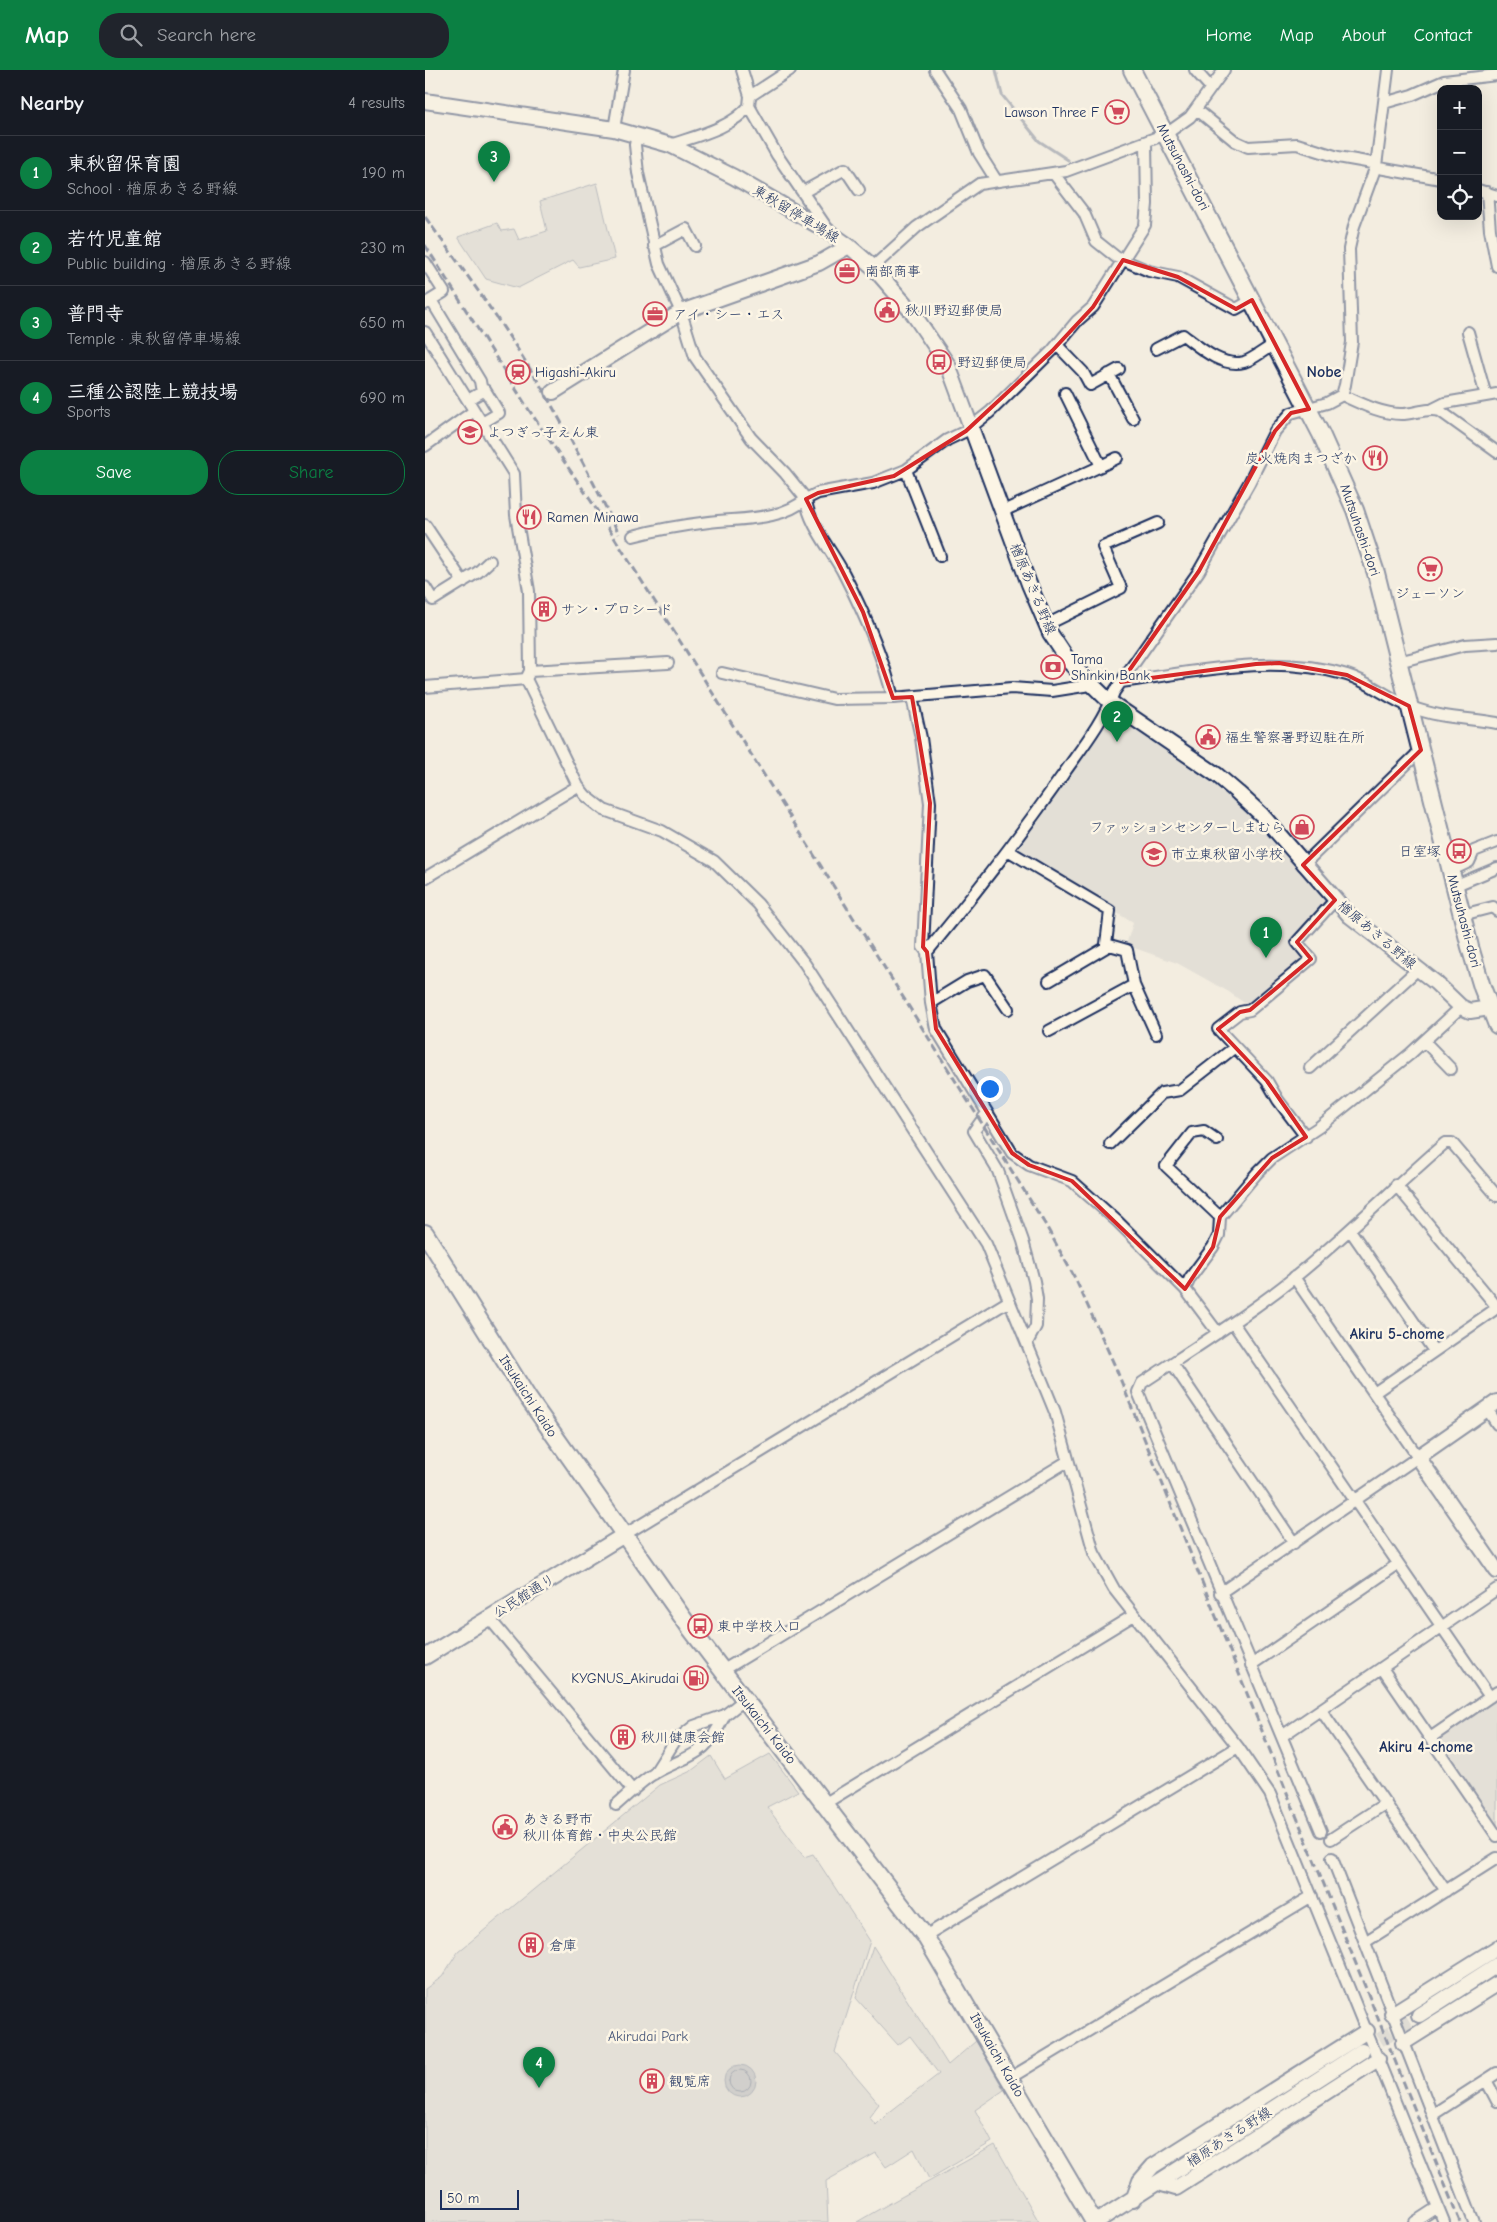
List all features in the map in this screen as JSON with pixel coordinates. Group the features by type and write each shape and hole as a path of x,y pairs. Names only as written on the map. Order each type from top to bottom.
{"main road":[{"name":"Mutsuhashi-dori","path":"1132,70 1309,409 1341,474 1365,536 1462,916 1489,1008 1497,1025"},
{"name":"東秋留停車場線","path":"425,100 614,129 671,145 734,177 829,232 849,246 819,263 681,312 553,392"},
{"name":"楢原あきる野線","path":"849,246 873,267 911,312 938,348 948,365 1001,512 1046,624 1070,663 1090,685 1111,702 1217,775 1262,815 1303,865 1349,916 1418,969 1461,1007"},
{"path":"1461,1007 1470,1011 1489,1008"},
{"name":"Itsukaichi Kaido","path":"425,1233 528,1398 623,1535 722,1671 925,1936 1095,2222"},
{"path":"1492,1406 1418,1457 1497,1571"},
{"name":"公民館通り","path":"425,1657 623,1535"},
{"path":"1392,2014 1497,1948"},
{"path":"1419,2015 1497,1965"},
{"path":"1403,2043 1497,1984"},
{"path":"1133,2200 1140,2181 1153,2166 1367,2031"},
{"name":"楢原あきる野線","path":"1095,2222 1133,2200 1362,2051"},
{"path":"1159,2183 1176,2188 1378,2059"}],"street":[{"path":"614,129 624,70"},
{"path":"742,70 749,101 777,155 829,232"},
{"path":"671,145 705,133 733,119 749,101 790,70"},
{"path":"935,70 961,109 979,153 996,180"},
{"path":"1195,70 1211,88"},
{"path":"873,267 934,213 979,184 996,180 1054,174 1166,134 1190,117 1224,70"},
{"path":"927,952 1009,851 1082,748 1111,702 1121,682 1199,571 1249,483 1275,431 1291,414 1327,403 1342,394 1352,342 1349,249 1354,226 1376,166 1388,70"},
{"path":"1384,103 1412,95 1443,81 1497,75"},
{"path":"1196,108 1235,141 1248,147 1297,144 1376,166 1437,178"},
{"path":"637,134 635,145 638,173 654,246 659,264 681,312 695,357 721,398 751,438 806,499 823,539 843,572 863,612 889,678 893,698"},
{"path":"633,536 666,528 763,517 783,512 818,493 873,483 906,470 990,412 1057,345 1077,321 1093,307 1145,225 1147,204 1146,142"},
{"path":"803,192 845,169 859,190"},
{"path":"1054,174 1084,213 1096,241 1123,260 1149,271 1178,277 1236,309 1252,300"},
{"path":"1482,191 1497,196"},
{"path":"1482,191 1497,266"},
{"path":"654,246 686,228 695,246"},
{"path":"425,262 444,292 428,302 480,381 482,392"},
{"path":"425,332 514,474 516,483 516,515 525,559 529,603 528,675 578,786 586,796 604,810 662,831 714,861 758,904 805,964 986,1244 1055,1412 1099,1565 1134,1615 1238,1747 1270,1794 1444,2222"},
{"path":"1467,332 1486,396"},
{"path":"1156,349 1183,335 1211,355 1231,362 1244,362 1275,344"},
{"path":"1057,345 1083,372 1090,385 1114,372 1133,419"},
{"path":"468,400 485,390 499,413 481,423"},
{"path":"1065,393 1101,466"},
{"path":"1342,394 1375,409 1401,414 1433,409 1445,403 1497,394"},
{"path":"1433,409 1440,411 1497,452"},
{"path":"427,441 474,411"},
{"path":"1001,512 1117,458"},
{"path":"906,470 940,556"},
{"path":"1046,624 1121,588 1103,547 1158,523"},
{"path":"425,525 463,582"},
{"path":"425,587 433,600 463,582 490,561"},
{"path":"1398,662 1465,645 1497,643"},
{"path":"425,687 528,675 668,663"},
{"path":"1121,682 1256,664 1279,663 1347,675 1409,706 1436,715 1497,723"},
{"path":"722,673 834,699 912,697 1012,688 1052,691 1090,685"},
{"path":"912,697 921,738 930,803 923,947 927,952 931,1003 936,1029 1012,1153 1029,1165 1072,1181 1117,1221 1185,1289 1218,1333"},
{"path":"1303,865 1421,750"},
{"path":"425,878 578,786"},
{"path":"1452,878 1469,862 1474,851 1497,842"},
{"path":"1009,851 1110,911 1106,944 1127,950 1134,985 1156,1034"},
{"path":"1452,878 1497,868"},
{"path":"1306,1137 1278,1100 1267,1081 1218,1029 1240,1012 1250,1010 1311,958 1297,942 1335,900"},
{"path":"1462,916 1493,907 1497,911"},
{"path":"1049,981 1110,946"},
{"path":"1310,1068 1418,969"},
{"path":"931,1003 967,981 985,975 1008,1009"},
{"path":"1049,1030 1134,985"},
{"path":"1185,1289 1190,1278 1204,1262 1219,1235 1220,1217 1272,1158 1306,1137 1424,1041 1461,1007"},
{"path":"1424,1041 1451,1069"},
{"path":"1109,1144 1162,1093 1180,1090 1235,1047"},
{"path":"987,1113 974,1131 998,1170 1023,1241 1037,1299 1036,1326 1027,1343"},
{"path":"1217,1140 1204,1131 1191,1133 1166,1166 1220,1217"},
{"path":"1321,1831 1220,1593 1138,1392 1141,1383 1233,1323 1295,1277 1350,1230 1396,1185 1445,1143 1452,1143 1497,1196"},
{"path":"1374,1393 1497,1308 1396,1185"},
{"path":"1350,1230 1434,1351"},
{"path":"1220,1593 1418,1457 1295,1277"},
{"path":"623,1535 1009,1301"},
{"path":"1233,1323 1441,1627 1493,1695 1430,1738"},
{"path":"1172,1363 1294,1543"},
{"path":"1492,1406 1497,1424"},
{"path":"722,1671 1068,1461"},
{"path":"1251,1665 1398,1564"},
{"path":"1282,1736 1497,1588"},
{"path":"824,1804 1134,1615"},
{"path":"489,1618 633,1791"},
{"path":"1382,1668 1497,1836"},
{"path":"654,1774 675,1741 694,1726 725,1715 744,1700"},
{"path":"1321,1710 1446,1891"},
{"path":"616,1805 654,1774 691,1758 713,1739 725,1715"},
{"path":"702,1723 709,1725 713,1730 713,1739"},
{"path":"675,1741 675,1753 680,1759 691,1758"},
{"path":"925,1936 1238,1747"},
{"path":"1331,1839 1386,1803"},
{"path":"1331,1858 1474,2222"},
{"path":"1365,1942 1497,1858"},
{"path":"1010,2078 1312,1896"},
{"path":"1431,2114 1497,2073"},
{"path":"1486,2080 1497,2101"},
{"path":"1415,2222 1438,2207"}],"highlighted area":[{"path":"1123,260 1178,277 1236,309 1252,300 1309,409 1291,413 1275,431 1199,571 1121,682 1256,664 1279,663 1347,675 1409,706 1421,750 1303,865 1335,900 1297,942 1311,959 1250,1010 1240,1012 1218,1029 1267,1081 1306,1137 1272,1158 1220,1217 1213,1247 1185,1289 1072,1181 1029,1165 1012,1153 936,1029 927,952 923,947 930,803 912,697 893,698 863,612 806,499 818,493 894,476 966,431 1052,351 1093,307"}],"shaded area":[{"name":"市立東秋留小学校","path":"1115,714 1195,767 1223,789 1256,819 1324,898 1325,903 1289,943 1302,955 1303,961 1247,1005 1229,992 1177,963 1126,945 1133,923 1015,849"}],"green space":[{"path":"597,183 615,259 579,267 573,260 518,288 486,279 458,237 497,223 502,231 514,229 519,240 547,231 540,201"},
{"path":"1497,1698 1497,1829 1439,1744 1441,1737"},
{"name":"Akirudai Park","path":"770,1754 798,1791 767,1807 804,1857 813,1854 870,1941 835,2052 879,2104 869,2117 876,2125 887,2114 939,2074 910,2036 898,2045 856,1998 873,1946 948,2065 976,2041 1004,2090 975,2110 992,2142 929,2179 914,2149 886,2167 876,2153 826,2181 828,2222 425,2222 425,1989 442,1977 458,1952 660,1785 691,1771 711,1756 725,1779"},
{"path":"995,2145 1039,2222 857,2222 876,2211"}],"water":[{"path":"740,2065 751,2070 756,2081 751,2092 740,2097 729,2092 724,2081 729,2070"}],"waterway":[{"path":"996,70 1002,95 1039,141 1068,160"}],"tunnel":[{"path":"1362,2051 1419,2015"}],"railway":[{"path":"425,217 501,324 543,390 619,534"},
{"path":"425,245 529,410 591,501 697,668 1045,1224 1075,1278 1115,1366 1460,2222"}],"place":[{"name":"Lawson Three F","path":"1117,112"},
{"name":"普門寺","path":"494,182"},
{"name":"南部商事","path":"847,271"},
{"name":"秋川野辺郵便局","path":"887,310"},
{"name":"アイ・シー・エス","path":"655,314"},
{"name":"野辺郵便局","path":"939,362"},
{"name":"Higashi-Akiru","path":"518,372"},
{"name":"よつぎっ⼦えん東","path":"470,432"},
{"name":"炭火焼肉まつざか","path":"1375,458"},
{"name":"Ramen Minawa","path":"529,517"},
{"name":"ジェーソン","path":"1430,569"},
{"name":"サン・プロシード","path":"544,609"},
{"name":"Tama Shinkin Bank","path":"1053,667"},
{"name":"福生警察署野辺駐在所","path":"1208,737"},
{"name":"若竹児童館","path":"1117,742"},
{"name":"ファッションセンターしまむら","path":"1302,827"},
{"name":"日室塚","path":"1459,851"},
{"name":"市立東秋留小学校","path":"1154,854"},
{"name":"東秋留保育園","path":"1266,958"},
{"name":"東中学校入口","path":"700,1626"},
{"name":"KYGNUS_Akirudai","path":"696,1678"},
{"name":"秋川健康会館","path":"623,1737"},
{"name":"あきる野市 秋川体育館・中央公民館","path":"505,1827"},
{"name":"倉庫","path":"531,1945"},
{"name":"観覧席","path":"652,2081"},
{"name":"三種公認陸上競技場","path":"539,2088"}],"district":[{"name":"Nobe","path":"1324,372"},
{"name":"Akiru 5-chome","path":"1397,1334"},
{"name":"Akiru 4-chome","path":"1426,1747"}]}
